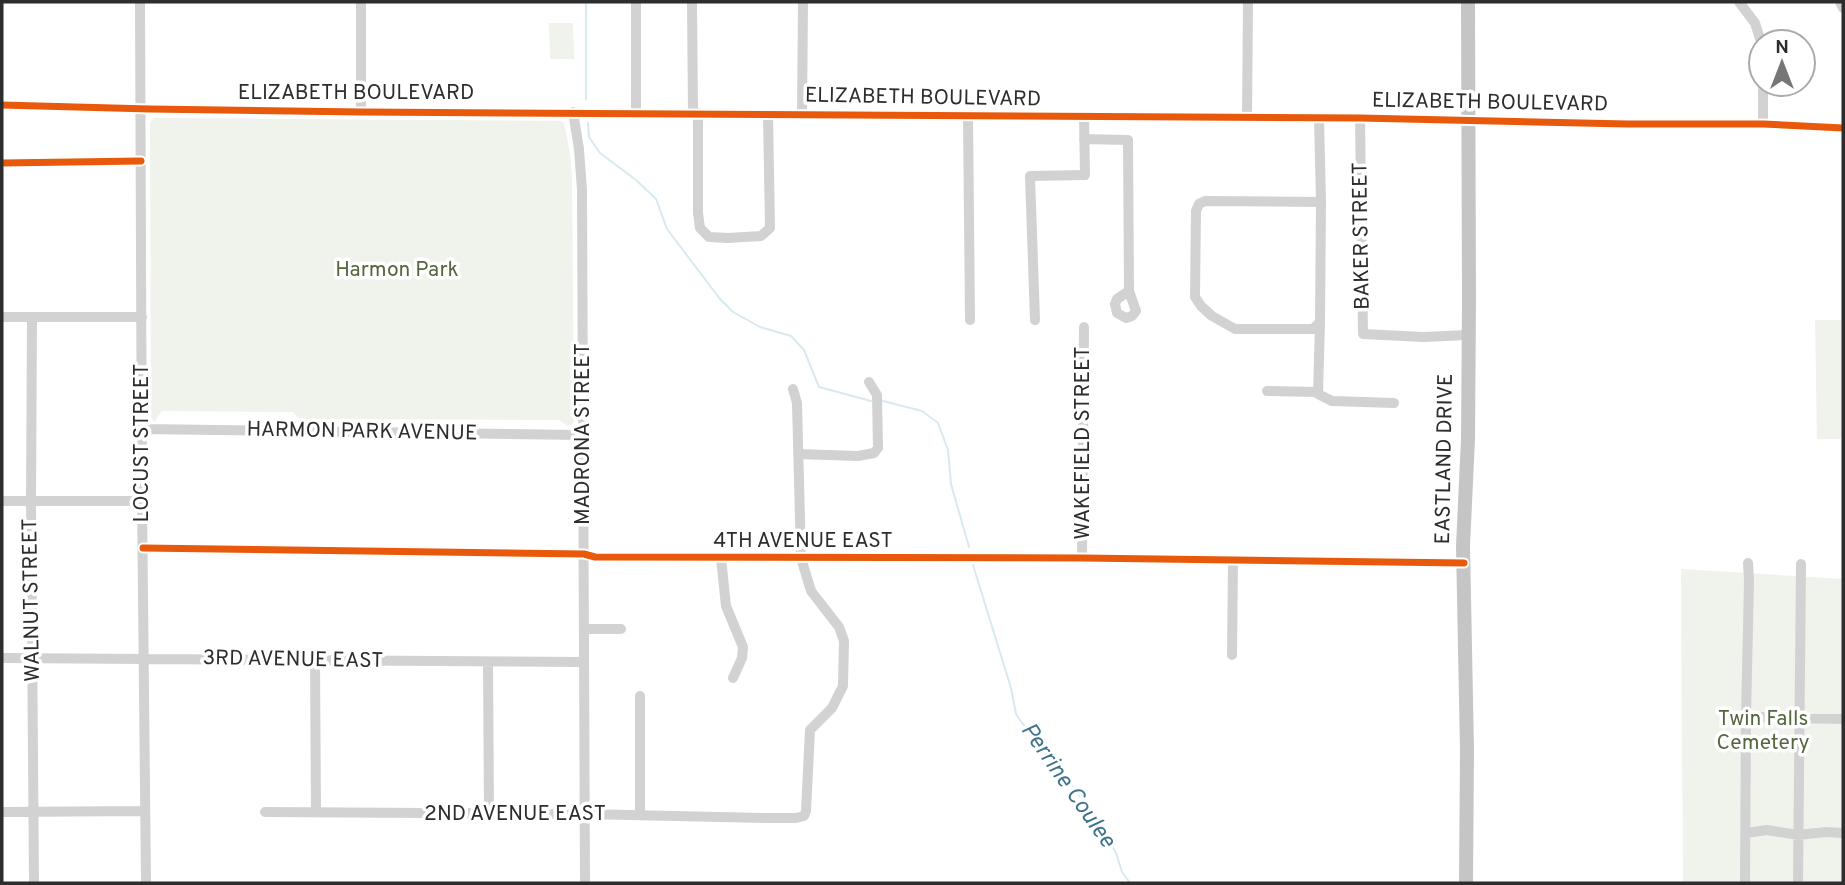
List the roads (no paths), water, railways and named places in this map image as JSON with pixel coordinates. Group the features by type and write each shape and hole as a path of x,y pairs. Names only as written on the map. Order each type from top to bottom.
{"main road":[{"name":"EASTLAND DRIVE","path":"1466,883 1464,563 1468,439 1468,2"}],"street":[{"name":"LOCUST STREET","path":"140,2 146,883"},
{"path":"361,2 361,111"},
{"path":"636,2 636,113"},
{"path":"692,2 698,213 700,228 709,237 727,239 761,236 770,228 768,114"},
{"path":"802,114 803,2"},
{"path":"1247,118 1248,2"},
{"path":"1739,2 1757,28"},
{"path":"1840,2 1843,8"},
{"path":"1763,98 1763,124"},
{"name":"ELIZABETH BOULEVARD","path":"2,104 361,111 1360,118 1621,124 1763,124 1843,128"},
{"name":"MADRONA STREET","path":"573,112 582,190 585,883"},
{"path":"968,116 971,320"},
{"path":"1035,320 1030,176 1084,175 1084,117"},
{"path":"1319,118 1321,202 1318,394 1332,401 1394,403"},
{"name":"BAKER STREET","path":"1360,118 1363,334 1423,337 1468,335"},
{"path":"1084,139 1128,140 1129,291"},
{"path":"2,163 141,161"},
{"path":"1320,322 1313,329 1235,329 1200,306 1195,297 1195,285 1196,211 1199,204 1205,201 1321,202"},
{"path":"2,317 142,317"},
{"name":"WALNUT STREET","path":"32,317 34,883"},
{"name":"WAKEFIELD STREET","path":"1082,558 1084,327"},
{"path":"798,454 858,456 874,453 877,448 877,395 869,382"},
{"path":"793,389 797,403 801,558"},
{"path":"1267,391 1318,391"},
{"name":"HARMON PARK AVENUE","path":"142,429 583,435"},
{"path":"2,501 142,501"},
{"name":"4TH AVENUE EAST","path":"143,548 584,554 594,557 1082,558 1464,563"},
{"path":"721,558 726,606 743,647 743,658 733,678"},
{"name":"2ND AVENUE EAST","path":"265,812 765,818 804,816 810,730 832,708 843,686 844,641 839,627 811,591 801,558"},
{"path":"1232,655 1233,560"},
{"path":"1745,883 1748,563"},
{"path":"1798,883 1801,564"},
{"path":"584,629 621,629"},
{"name":"3RD AVENUE EAST","path":"2,658 584,662"},
{"path":"315,660 316,812"},
{"path":"488,663 489,814"},
{"path":"640,696 640,815"},
{"path":"1746,726 1762,717 1843,719"},
{"path":"2,812 145,811"},
{"path":"1746,833 1767,830 1798,835 1843,833"}],"waterway":[{"name":"Perrine Coulee","path":"586,2 586,99"},
{"name":"Perrine Coulee","path":"588,123 589,137 600,153 656,199 667,229 733,312 760,327 791,336 804,350 819,387 871,401"},
{"name":"Perrine Coulee","path":"883,401 922,411 938,423 948,450 951,484 969,547"},
{"name":"Perrine Coulee","path":"973,565 1011,688 1016,714 1036,736 1097,820 1130,883"}],"park label":[{"name":"Harmon Park","path":"397,270"},
{"name":"Twin Falls Cemetery","path":"1763,731"}]}
